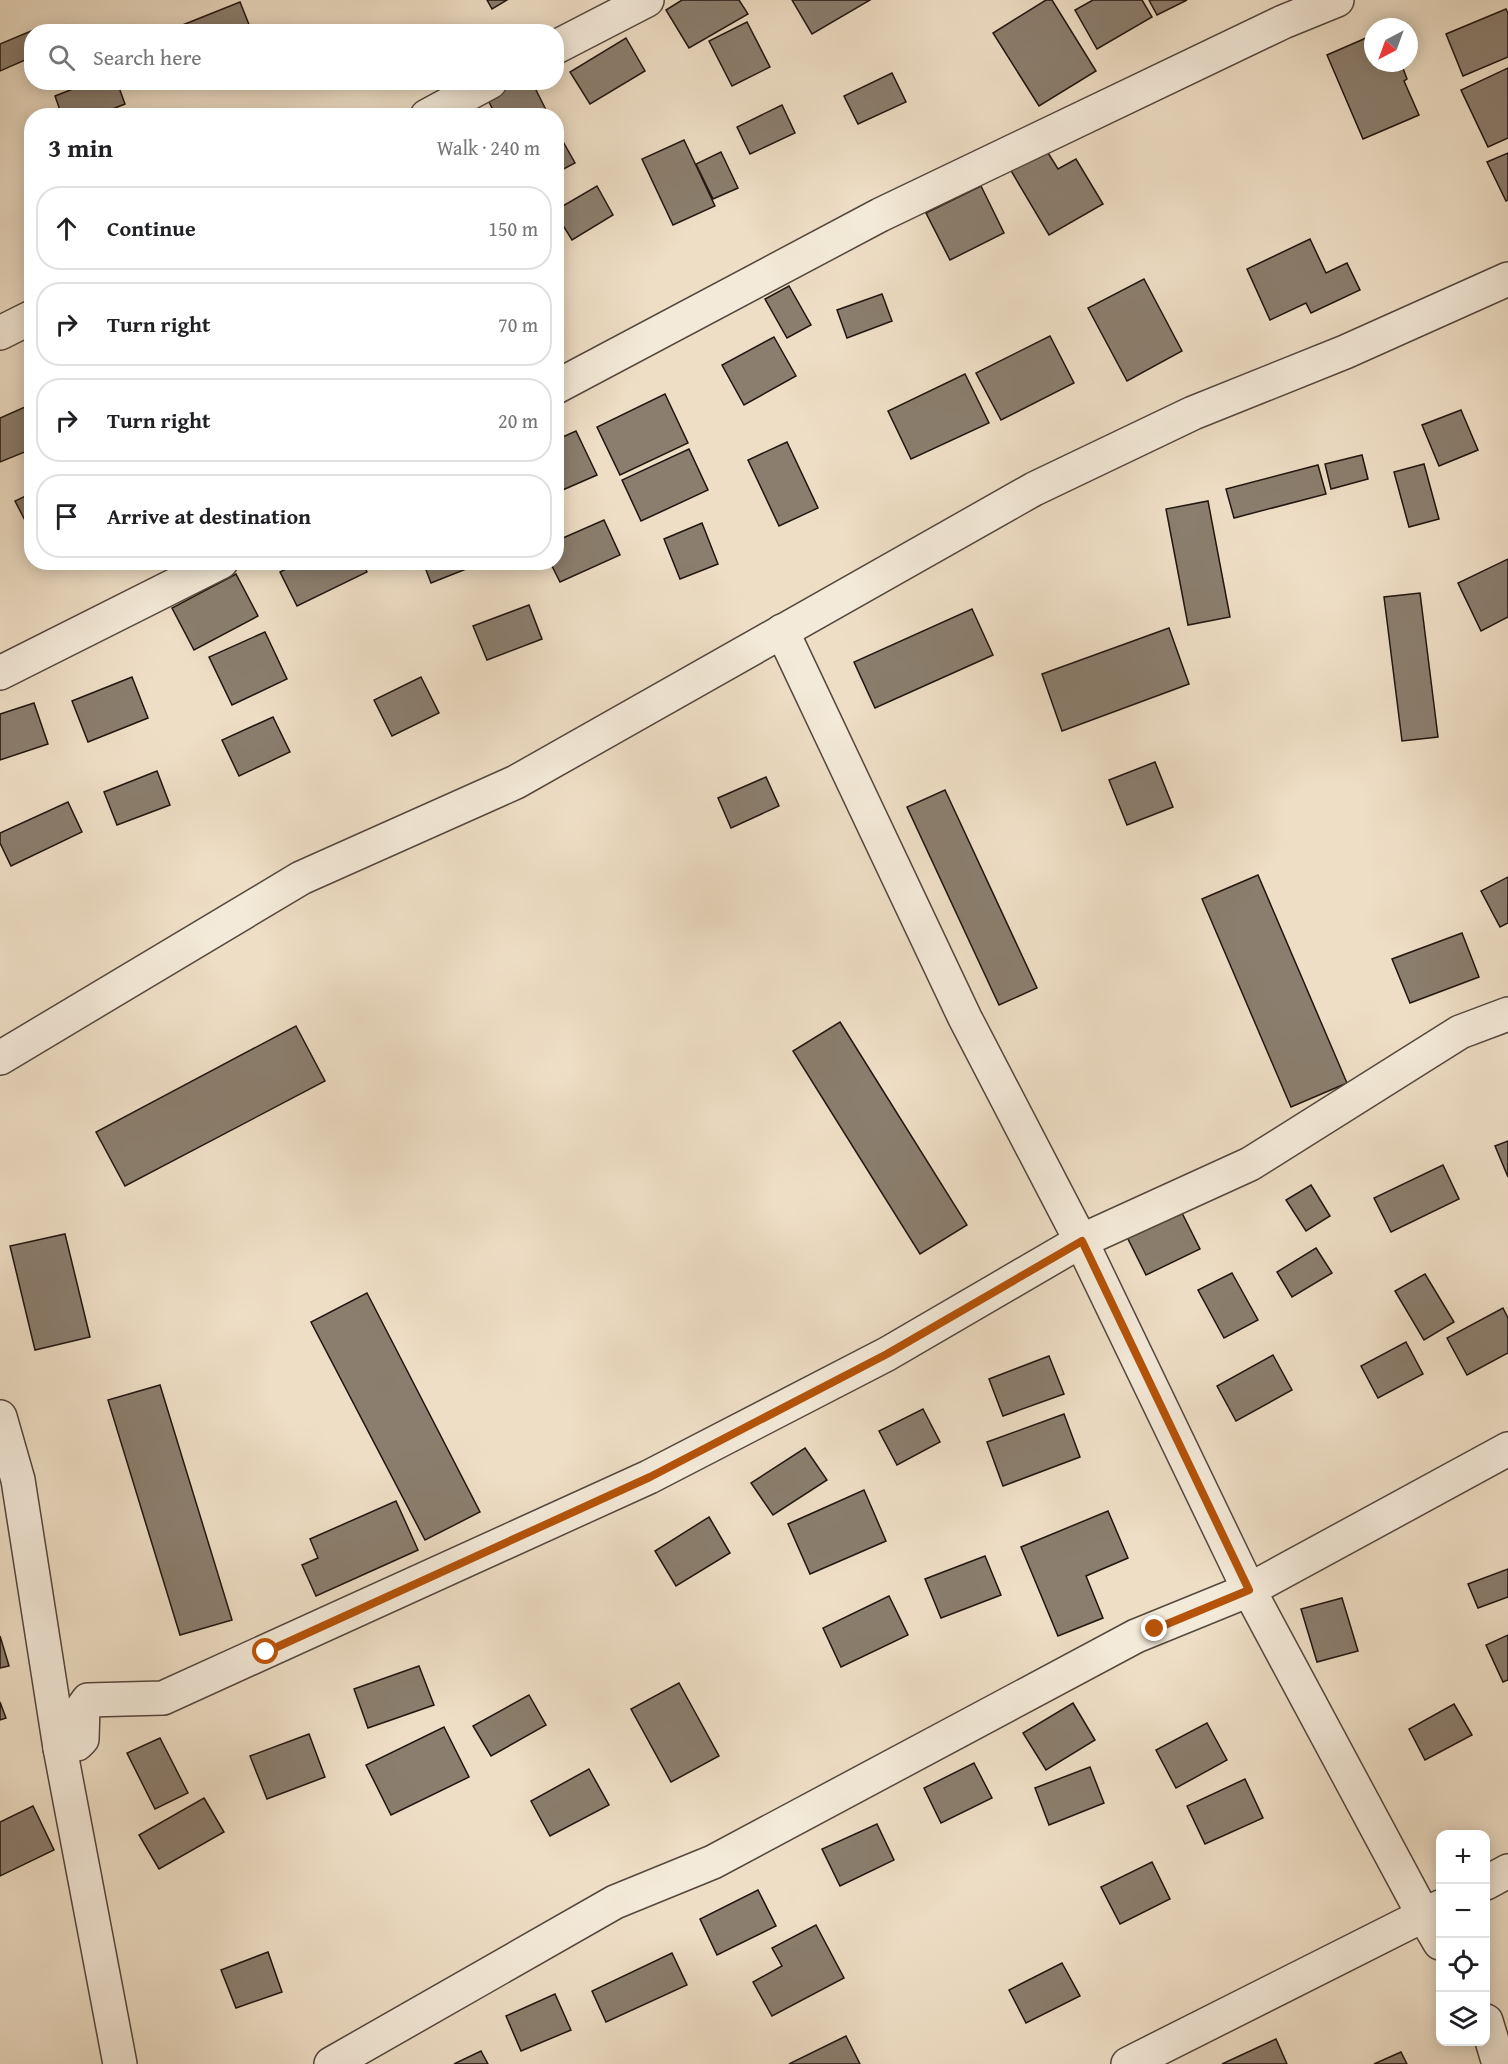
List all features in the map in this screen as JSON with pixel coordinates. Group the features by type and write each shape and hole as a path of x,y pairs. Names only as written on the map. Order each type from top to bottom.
{"street":[{"path":"564,43 647,0"},
{"path":"564,383 880,215 1283,22 1337,0"},
{"path":"442,108 475,90"},
{"path":"0,1058 301,878 516,782 1034,489 1193,413 1345,352 1508,279"},
{"path":"0,333 24,321"},
{"path":"0,673 205,570"},
{"path":"782,631 965,1018 1082,1241 1249,1590 1435,1922 1128,2064"},
{"path":"60,1748 77,1744 82,1739 83,1707 88,1700 163,1698 650,1477 887,1354 1082,1241 1250,1164 1460,1032 1508,1014"},
{"path":"0,1417 9,1485 120,2064"},
{"path":"331,2064 615,1902 713,1862 1136,1636 1249,1590 1508,1449"},
{"path":"1490,1880 1508,1871"},
{"path":"1490,2036 1499,2064"}],"building":[{"path":"487,0 507,0 492,9"},
{"path":"682,0 739,0 748,14 689,48 666,10"},
{"path":"792,0 870,0 812,34"},
{"path":"1046,0 1052,0 1096,71 1039,106 993,33"},
{"path":"1093,0 1142,0 1152,17 1097,49 1075,10"},
{"path":"1149,0 1187,0 1157,15"},
{"path":"240,2 249,24 185,24"},
{"path":"1506,9 1508,13 1508,57 1463,76 1446,34"},
{"path":"747,22 770,67 732,86 709,41"},
{"path":"24,34 24,60 0,71 0,44"},
{"path":"626,38 645,71 590,104 570,72"},
{"path":"1364,39 1364,72 1404,72 1407,79 1404,81 1419,115 1363,139 1327,55"},
{"path":"1508,68 1508,138 1488,147 1461,90"},
{"path":"892,73 906,102 858,124 844,96"},
{"path":"70,90 120,90 125,104 115,108 59,108 55,96"},
{"path":"497,90 536,90 545,108 492,108 486,96"},
{"path":"782,105 795,133 750,154 737,127"},
{"path":"684,140 715,206 673,225 642,159"},
{"path":"564,143 575,163 564,169"},
{"path":"1045,148 1058,169 1076,159 1103,204 1049,235 1010,169"},
{"path":"721,152 738,188 713,199 696,164"},
{"path":"1508,153 1508,200 1506,201 1487,162"},
{"path":"597,186 613,215 572,240 564,227 564,205"},
{"path":"981,186 1004,233 950,260 926,213"},
{"path":"1310,239 1326,273 1347,263 1360,290 1311,313 1306,303 1270,320 1247,269"},
{"path":"1144,279 1182,351 1127,381 1088,308"},
{"path":"789,286 811,325 787,338 765,299"},
{"path":"882,294 892,321 847,338 837,310"},
{"path":"1050,336 1074,383 1001,420 976,373"},
{"path":"774,337 796,376 744,405 722,365"},
{"path":"965,374 989,423 911,459 888,411"},
{"path":"665,394 688,443 620,475 597,427"},
{"path":"24,407 24,452 0,462 0,418"},
{"path":"1461,410 1478,450 1439,466 1422,425"},
{"path":"576,431 597,475 564,489 564,436"},
{"path":"787,442 818,508 779,526 748,460"},
{"path":"689,449 708,490 641,521 622,480"},
{"path":"1362,455 1368,479 1331,489 1325,464"},
{"path":"1424,464 1439,519 1409,527 1394,472"},
{"path":"1318,465 1326,494 1234,518 1226,489"},
{"path":"24,497 24,518 15,501"},
{"path":"1208,501 1230,617 1188,625 1166,509"},
{"path":"604,520 620,555 560,582 554,570 564,570 564,538"},
{"path":"702,523 718,564 680,579 664,539"},
{"path":"1508,559 1508,617 1481,631 1458,583"},
{"path":"284,570 366,570 367,572 297,606 280,572"},
{"path":"426,570 464,570 431,583"},
{"path":"236,574 258,616 194,650 172,608"},
{"path":"1420,593 1438,737 1402,741 1384,597"},
{"path":"529,605 542,639 487,660 473,626"},
{"path":"972,609 993,655 875,708 854,662"},
{"path":"1169,628 1189,684 1062,731 1042,674"},
{"path":"265,632 287,679 232,705 209,657"},
{"path":"132,677 148,718 88,742 72,701"},
{"path":"421,677 439,713 392,736 374,700"},
{"path":"34,703 48,744 0,760 0,714"},
{"path":"273,717 290,752 239,776 222,740"},
{"path":"1155,762 1173,807 1127,825 1109,780"},
{"path":"157,771 170,805 117,825 104,792"},
{"path":"766,777 779,806 731,828 718,798"},
{"path":"945,790 1037,988 999,1005 907,807"},
{"path":"68,802 82,832 11,866 0,843 0,833"},
{"path":"1258,875 1347,1083 1291,1107 1202,899"},
{"path":"1508,877 1508,923 1500,927 1481,891"},
{"path":"1462,933 1479,977 1410,1003 1392,959"},
{"path":"840,1022 967,1225 920,1254 793,1051"},
{"path":"296,1026 325,1081 125,1186 96,1132"},
{"path":"1508,1141 1508,1177 1495,1146"},
{"path":"1443,1165 1459,1199 1391,1232 1374,1198"},
{"path":"1311,1185 1330,1216 1306,1231 1286,1200"},
{"path":"1180,1209 1200,1249 1146,1275 1126,1235"},
{"path":"65,1234 90,1337 35,1350 10,1246"},
{"path":"1316,1248 1332,1273 1292,1297 1277,1272"},
{"path":"1232,1273 1258,1320 1224,1338 1198,1290"},
{"path":"1425,1274 1454,1322 1424,1340 1395,1291"},
{"path":"367,1293 480,1512 425,1540 311,1322"},
{"path":"1503,1308 1508,1318 1508,1353 1467,1375 1447,1338"},
{"path":"1406,1342 1423,1374 1378,1398 1361,1366"},
{"path":"1273,1355 1292,1390 1236,1421 1217,1386"},
{"path":"1049,1356 1064,1394 1003,1416 989,1379"},
{"path":"160,1385 232,1620 180,1635 108,1400"},
{"path":"923,1409 940,1442 897,1465 879,1431"},
{"path":"1064,1414 1080,1457 1003,1486 987,1442"},
{"path":"805,1448 827,1480 773,1515 751,1483"},
{"path":"864,1490 886,1541 810,1574 788,1524"},
{"path":"396,1501 418,1550 316,1596 302,1565 318,1558 310,1539"},
{"path":"1108,1511 1128,1558 1086,1576 1103,1618 1058,1636 1021,1547"},
{"path":"709,1517 730,1553 676,1586 655,1551"},
{"path":"985,1556 1001,1595 941,1618 925,1579"},
{"path":"1508,1569 1508,1597 1478,1608 1468,1584"},
{"path":"889,1596 908,1635 841,1667 823,1628"},
{"path":"1342,1598 1358,1651 1317,1662 1301,1609"},
{"path":"1508,1635 1508,1680 1503,1682 1486,1645"},
{"path":"0,1636 9,1666 0,1668"},
{"path":"419,1666 434,1705 368,1728 354,1689"},
{"path":"679,1683 719,1756 671,1782 631,1709"},
{"path":"529,1695 546,1725 491,1756 473,1726"},
{"path":"0,1702 6,1718 0,1720"},
{"path":"1073,1703 1095,1740 1046,1770 1023,1733"},
{"path":"1454,1704 1472,1735 1425,1760 1409,1729"},
{"path":"1207,1723 1227,1760 1176,1788 1156,1750"},
{"path":"444,1727 469,1777 391,1815 366,1765"},
{"path":"309,1734 325,1777 267,1799 250,1756"},
{"path":"160,1738 188,1793 155,1809 127,1753"},
{"path":"974,1763 992,1798 941,1823 924,1788"},
{"path":"1090,1767 1104,1803 1049,1825 1035,1788"},
{"path":"589,1769 609,1805 550,1836 531,1801"},
{"path":"1245,1779 1263,1818 1205,1844 1187,1806"},
{"path":"204,1798 224,1832 159,1869 139,1835"},
{"path":"33,1806 54,1850 0,1876 0,1822"},
{"path":"877,1824 894,1860 840,1886 822,1849"},
{"path":"1152,1862 1170,1899 1120,1924 1101,1887"},
{"path":"758,1890 776,1926 717,1955 700,1919"},
{"path":"816,1925 844,1978 772,2016 753,1982 782,1966 772,1948"},
{"path":"268,1952 282,1992 236,2008 221,1970"},
{"path":"672,1953 687,1985 606,2022 592,1991"},
{"path":"1062,1963 1080,1996 1026,2023 1009,1990"},
{"path":"555,1994 571,2030 521,2051 506,2016"},
{"path":"846,2036 860,2064 789,2064"},
{"path":"1276,2039 1287,2064 1222,2064"},
{"path":"481,2051 488,2064 454,2064"},
{"path":"1401,2052 1407,2064 1374,2064"}],"route":[{"path":"266,1652 650,1477 887,1354 1082,1241 1249,1590 1155,1629"}]}
